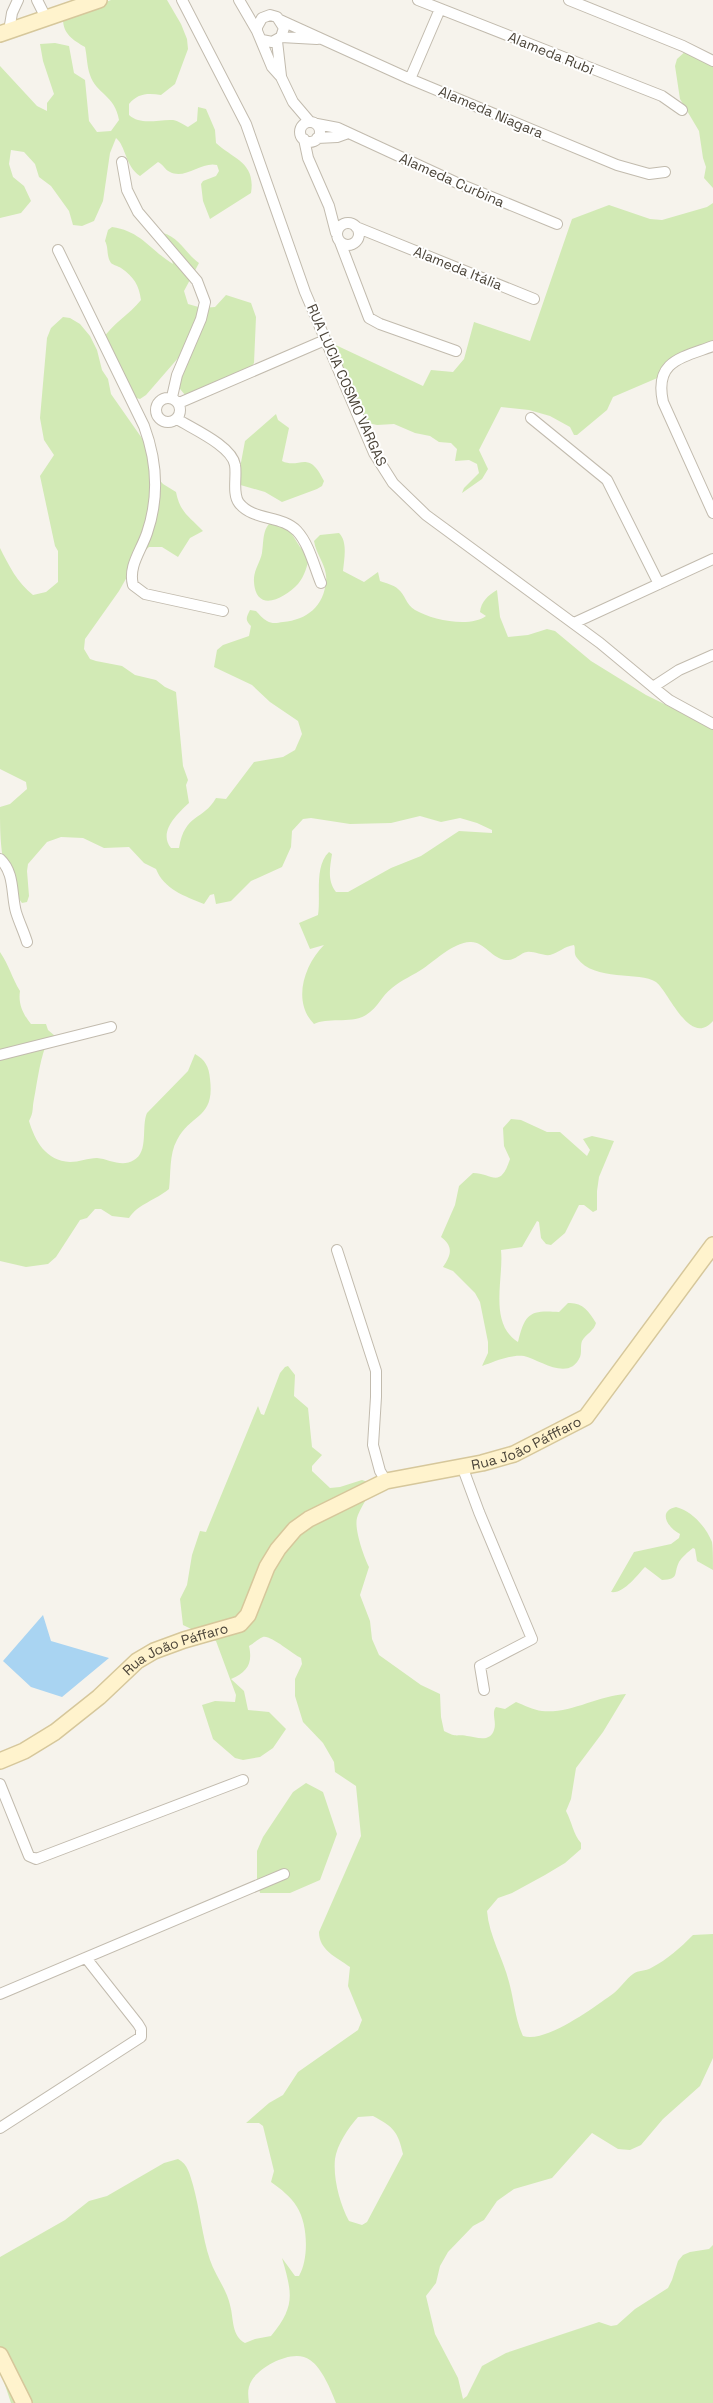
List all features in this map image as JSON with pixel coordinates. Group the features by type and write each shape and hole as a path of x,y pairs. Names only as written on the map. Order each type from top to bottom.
{"street":[{"path":"5,33 18,0"},
{"path":"37,0 46,18"},
{"path":"5,33 99,0"},
{"name":"RUA LUCIA COSMO VARGAS","path":"182,0 246,124 293,259 325,340 374,453 393,483 403,496 426,516 574,623 653,688 669,700 713,724"},
{"path":"239,0 260,36 272,42 279,39 319,39"},
{"name":"Alameda Rubi","path":"418,0 662,96 682,110"},
{"path":"569,0 683,46 713,61"},
{"path":"410,79 440,9"},
{"path":"281,77 279,39 284,28 280,20 270,15 262,18 257,26 260,36 269,60 281,77 294,102 309,137 314,175 328,206 366,314 373,321 456,351"},
{"name":"Alameda Niagara","path":"280,20 410,79 617,165 649,174 665,172"},
{"path":"294,102 320,132 309,137"},
{"path":"309,137 303,125 314,123"},
{"name":"Alameda Curbina","path":"314,123 338,128 455,182 557,224"},
{"path":"309,137 337,137 348,134"},
{"path":"122,162 124,180 134,206 197,281 205,302 204,309 177,375 175,400 180,411 177,418 165,422 158,417"},
{"name":"Alameda Itália","path":"328,206 352,225 534,299"},
{"path":"338,238 340,226 352,225 356,241 351,272"},
{"name":"Alameda Itália","path":"338,238 346,246 356,241 382,237"},
{"path":"58,250 144,426 153,457 155,488 148,531 131,570 133,585 145,594 223,611"},
{"path":"158,417 157,404 163,398 175,400 325,340"},
{"path":"713,346 687,356 666,369 661,378 660,389 663,402 713,513"},
{"path":"144,426 158,417"},
{"path":"177,418 225,448 232,456 235,464 236,499 239,503 253,513 289,524 297,530 306,546 321,583"},
{"path":"531,418 607,480 659,584"},
{"path":"574,623 713,559"},
{"path":"653,688 679,670 713,655"},
{"path":"0,859 7,868 10,877 17,912 27,942"},
{"path":"0,1055 111,1027"},
{"name":"Rua João Páfffaro","path":"380,1483 482,1463 514,1454 586,1417 713,1245"},
{"path":"337,1250 376,1371 373,1445 380,1471 380,1483"},
{"path":"462,1466 478,1512 532,1639 480,1666 484,1690"},
{"name":"Rua João Páffaro","path":"0,1761 43,1741 99,1697 137,1661 184,1640 240,1624 248,1615 267,1567 278,1549 295,1529 309,1519 380,1483"},
{"path":"0,1784 30,1856 36,1859 243,1780"},
{"path":"0,1994 284,1874"},
{"path":"0,2128 141,2037 141,2029 138,2024 86,1958"},
{"path":"0,2355 24,2403"}],"green space":[{"path":"111,0 167,0 181,24 187,39 188,49 175,84 161,95 148,94 132,100 129,104 129,115 145,121 173,120 188,127 197,121 198,107 206,109 215,130 216,143 242,162 247,168 252,183 251,193 210,219 203,201 201,184 203,181 216,176 219,171 217,165 211,164 182,174 176,174 168,171 158,162 140,176 131,167 122,146 116,138 110,153 103,201 94,221 82,226 73,225 69,211 51,186 39,177 35,164 24,152 11,150 9,164 13,177 24,186 31,201 21,213 0,218 0,66 37,106 47,111 47,103 54,94 43,61 40,44 55,43 69,46 74,73 85,80 89,121 97,132 111,131 119,120 114,105 96,87 88,69 85,47 67,33 63,19"},
{"path":"688,49 713,61 713,188 704,178 706,167 699,131 680,99 675,66 677,59"},
{"path":"713,203 713,346 671,364 662,376 613,397 607,410 577,435 574,435 570,427 550,416 529,410 501,407 479,450 488,469 482,479 462,493 464,488 479,473 477,464 469,460 455,461 457,449 451,443 439,442 430,436 415,433 394,424 377,425 368,423 361,415 325,340 423,386 431,370 453,372 464,359 474,322 530,341 572,219 609,205 650,219 662,220 707,207"},
{"path":"112,227 131,232 173,264 163,233 169,235 199,263 184,291 188,304 202,308 215,307 226,295 251,303 256,317 254,363 249,370 185,395 176,384 179,357 146,395 140,399 133,397 102,340 141,300 139,290 133,278 109,260 105,241 108,230"},
{"path":"63,317 70,318 80,324 90,336 97,350 102,370 108,379 111,394 146,444 153,473 163,484 176,492 183,510 203,531 190,538 178,557 162,547 149,547 139,556 119,591 85,639 84,649 90,659 122,666 135,675 156,680 176,692 183,766 188,780 186,785 189,803 179,812 168,830 168,842 171,848 179,848 185,829 190,823 206,811 216,798 226,799 254,762 283,757 295,750 302,734 298,721 270,702 252,685 214,667 217,650 223,645 249,636 251,626 247,619 250,610 256,611 266,620 275,623 292,621 307,615 313,610 322,598 326,581 324,566 314,541 320,535 339,533 344,541 343,571 364,582 378,572 380,581 398,589 410,605 422,614 451,621 471,622 479,620 486,616 480,612 483,602 497,590 500,617 508,637 528,635 547,629 555,631 591,661 646,695 713,728 713,1021 704,1027 696,1028 681,1015 656,982 639,977 594,970 577,958 574,945 550,955 527,952 506,960 496,957 480,944 470,942 451,948 424,968 396,985 366,1015 360,1018 314,1024 307,1015 303,1005 303,984 311,963 324,945 310,949 299,923 318,915 319,882 321,865 324,858 329,852 332,854 330,879 333,888 336,892 348,892 391,868 421,856 459,831 492,833 492,830 460,818 441,822 420,816 391,823 350,824 311,818 303,819 292,831 291,847 282,867 251,881 231,901 216,904 214,894 210,895 204,904 175,891 164,882 156,869 144,863 129,847 104,848 83,838 61,837 47,842 28,864 29,896 27,902 22,903 9,881 5,869 0,832 0,807 10,804 27,789 26,782 0,769 0,548 18,579 33,595 46,592 58,582 58,551 55,546 40,476 54,455 44,440 40,418 47,338 51,328"},
{"path":"276,414 278,420 289,428 282,461 288,463 304,462 313,465 324,481 322,486 317,489 282,502 265,492 237,484 245,441"},
{"path":"272,521 285,523 300,547 310,556 304,574 298,584 279,598 265,600 260,598 256,592 254,578 262,553 265,531"},
{"path":"0,952 20,991 20,1005 31,1024 46,1024 48,1030 55,1036 49,1038 43,1053 29,1121 38,1142 54,1158 70,1162 97,1158 120,1163 134,1160 142,1151 147,1113 188,1071 195,1054 206,1064 210,1079 211,1092 209,1102 201,1114 183,1131 174,1146 171,1158 169,1189 137,1209 129,1218 112,1216 101,1209 95,1209 87,1218 80,1220 56,1257 48,1264 26,1267 0,1261"},
{"path":"511,1119 521,1120 547,1132 560,1132 587,1156 590,1150 583,1139 592,1136 614,1141 599,1177 597,1210 593,1212 584,1205 579,1205 565,1233 551,1245 546,1244 541,1238 539,1222 537,1221 522,1247 501,1250 500,1312 503,1324 509,1334 518,1342 523,1325 530,1315 541,1312 559,1312 568,1303 577,1304 585,1308 596,1323 582,1341 580,1357 569,1368 554,1367 524,1356 514,1356 482,1366 488,1353 488,1342 480,1302 475,1293 453,1271 443,1267 450,1251 448,1244 441,1237 455,1205 459,1186 473,1173 495,1178 503,1174 510,1159 504,1146 503,1128"},
{"path":"288,1366 295,1375 294,1396 308,1408 312,1447 322,1455 312,1466 312,1471 330,1488 362,1480 368,1482 367,1498 359,1512 356,1523 360,1543 369,1567 360,1595 370,1621 372,1639 379,1655 421,1685 440,1694 444,1731 454,1735 486,1738 494,1730 494,1712 496,1707 505,1709 516,1702 532,1709 563,1710 615,1695 626,1694 603,1732 576,1768 571,1799 566,1811 576,1836 581,1843 581,1849 565,1863 545,1875 512,1893 498,1898 487,1911 490,1929 511,1989 518,2023 523,2036 532,2037 557,2029 614,1993 633,1974 647,1970 668,1957 693,1935 713,1934 713,2058 700,2086 663,2119 641,2145 630,2150 618,2149 592,2133 552,2178 514,2189 497,2201 484,2220 473,2226 448,2252 440,2266 436,2283 426,2296 435,2334 458,2378 463,2399 467,2396 482,2366 506,2353 599,2322 611,2326 617,2325 635,2309 668,2288 678,2261 683,2255 709,2249 713,2245 713,2403 336,2403 326,2380 318,2368 310,2360 295,2356 278,2360 256,2375 249,2386 249,2403 11,2403 0,2370 0,2257 65,2220 89,2201 107,2196 164,2163 178,2159 188,2170 210,2260 228,2299 235,2331 240,2340 245,2343 271,2336 285,2316 290,2299 290,2290 282,2258 295,2276 299,2276 302,2269 306,2242 301,2214 295,2203 271,2182 274,2171 263,2126 259,2123 246,2123 269,2103 283,2095 298,2072 358,2030 362,2020 348,1986 350,1967 325,1948 319,1932 361,1836 356,1786 335,1772 334,1762 323,1743 303,1722 295,1696 295,1679 302,1664 301,1658 267,1637 261,1638 249,1646 250,1658 248,1667 231,1679 244,1691 248,1710 269,1712 286,1729 273,1748 260,1757 243,1760 235,1758 213,1739 202,1705 215,1701 235,1702 236,1695 216,1641 183,1625 180,1599 187,1585 192,1555 200,1531 206,1532 258,1406 261,1414 264,1415 280,1373","holes":["373,2116 397,2135 403,2154 367,2222 362,2225 349,2221 343,2207 336,2183 335,2159 338,2148 350,2126 358,2117"]},
{"path":"676,1507 693,1516 709,1536 712,1542 713,1570 697,1561 695,1549 693,1548 680,1560 674,1577 662,1580 645,1567 621,1590 611,1592 634,1552 671,1544 679,1538 680,1534 666,1520 667,1512"},
{"path":"306,1783 323,1792 337,1834 320,1880 290,1893 260,1893 257,1880 257,1851 263,1837 293,1792"}],"water":[{"path":"43,1615 51,1641 109,1658 62,1697 31,1687 3,1661"}]}
